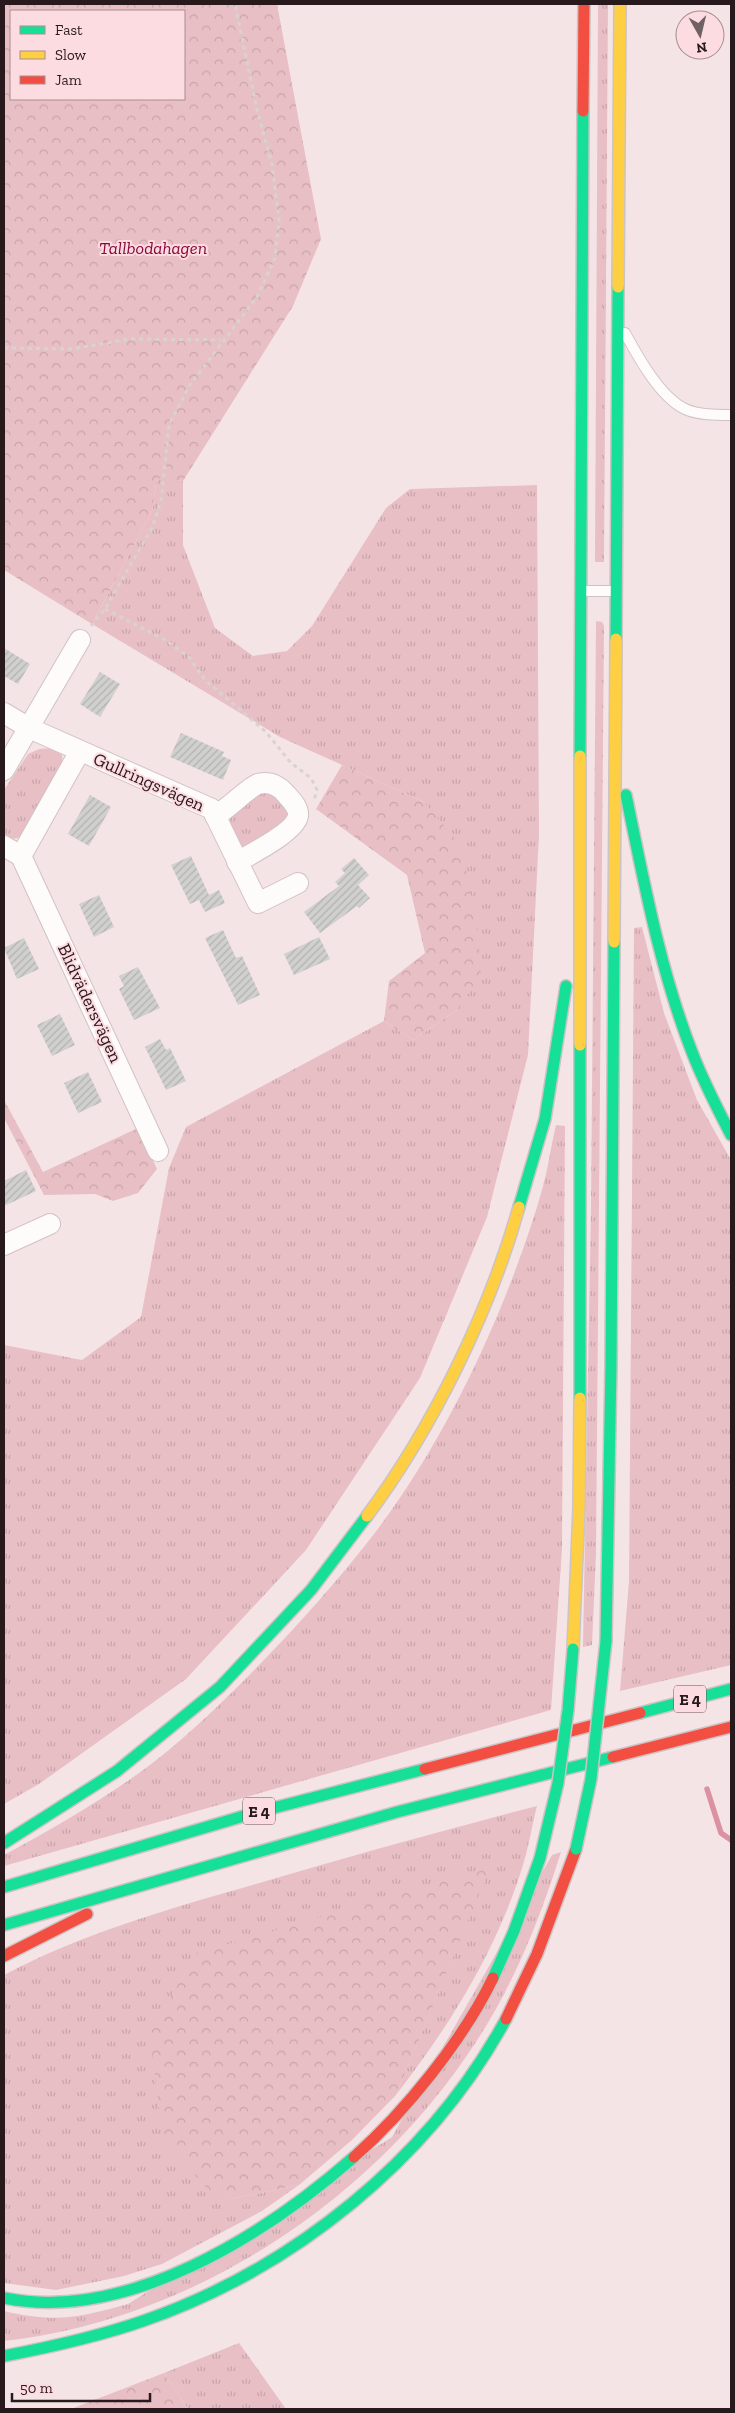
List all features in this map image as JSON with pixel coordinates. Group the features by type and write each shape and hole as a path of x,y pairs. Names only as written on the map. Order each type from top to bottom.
{"highway":[{"path":"4,2298 18,2302 59,2304 105,2297 154,2282 202,2261 247,2237 284,2214 324,2184 359,2154 423,2084 480,2003 527,1899 540,1858 558,1783 568,1710 573,1649 579,1508 581,1198 579,851 584,4"},
{"path":"4,2356 116,2330 202,2297 246,2275 290,2248 366,2191 430,2126 485,2055 512,2009 536,1959 558,1907 576,1849 591,1778 606,1641 611,1384 620,4"},
{"path":"615,742 658,947 673,1000 681,1027 712,1101 731,1135"},
{"path":"4,1843 94,1788 149,1748 202,1704 251,1658 309,1593 358,1530 396,1476 436,1411 468,1347 516,1226 548,1106 567,969 579,851"},
{"name":"E 4","path":"4,1887 254,1812 731,1689"},
{"name":"E 4","path":"4,1925 397,1812 731,1727"},
{"path":"4,1956 161,1879"}],"street":[{"path":"4,770 80,640"},
{"name":"Gullringsvägen","path":"4,713 29,728 212,809 258,903 298,883"},
{"name":"Gullringsvägen","path":"21,856 80,751"},
{"name":"Gullringsvägen","path":"215,816 228,809 255,785 269,782 281,788 297,807 298,815"},
{"path":"237,862 272,842 296,822 298,815"},
{"path":"4,846 21,856"},
{"name":"Blidvädersvägen","path":"21,856 158,1151"},
{"path":"4,1245 50,1224"}],"lane":[{"path":"618,320 646,371 668,395 685,409 717,415 731,415"},
{"path":"580,591 616,591"}],"path":[{"path":"80,640 105,609 152,528 161,502 169,425 188,386 222,340 258,297 275,258 279,220 272,164 257,110 235,4"},
{"path":"4,348 71,349 130,339 222,340"},
{"path":"105,609 164,640 189,657 205,680 253,720 291,763 311,778 317,790 313,803 298,815"}],"green space":[{"name":"Tallbodahagen","path":"4,4 277,4 321,239 293,306 183,481 157,478 152,511 92,624 4,570"},
{"path":"598,4 608,4 604,562 595,562"},
{"path":"165,477 183,481 183,545 215,628 253,656 287,651 312,626 386,508 410,489 537,485 539,835 528,1055 487,1217 420,1378 306,1550 186,1679 39,1784 4,1804 4,1345 82,1360 141,1317 169,1168 186,1127 384,1021 413,1040 457,1010 424,802 280,737 92,624 152,511 157,478"},
{"path":"596,621 602,622 604,626 596,1554 592,1645 583,1647 591,1208"},
{"path":"52,748 62,755 63,769 27,833 16,838 7,837 4,835 4,790 28,754 39,749"},
{"path":"342,765 424,802 461,846 477,921 481,975 457,1010 413,1040 384,1021 389,981 425,953 407,875 316,809"},
{"path":"271,790 290,812 288,820 244,848 239,846 229,825 231,815 252,794"},
{"path":"642,927 664,1013 697,1100 731,1160 731,1665 620,1691 629,1581 634,928"},
{"path":"4,1100 43,1172 138,1128 157,1169 138,1193 113,1201 95,1194 44,1195 4,1118"},
{"path":"556,1125 565,1126 562,1549 551,1710 4,1866 4,1855 112,1792 146,1768 191,1731 234,1691 291,1632 374,1534 427,1456 473,1370 512,1279 528,1234 542,1190"},
{"path":"537,1806 525,1858 500,1927 486,1957 453,2014 396,2095 489,1868 230,2199 299,2185 262,2211 162,2264 124,2276 56,2290 4,2283 4,1975 63,1947 155,1914 357,1855"},
{"path":"561,1852 525,1950 490,2020 476,2042 434,2100 385,2153 331,2201 272,2243 209,2279 143,2308 74,2329 4,2341 4,2311 52,2318 80,2316 128,2304 392,2137 552,1855"},
{"path":"490,1868 396,2095 352,2140 299,2185 230,2199 211,2193 163,2140 150,2036 194,1954"},
{"path":"239,2343 286,2409 188,2409 164,2373"},
{"path":"164,2373 188,2409 71,2409"}],"building":[{"path":"4,648 30,664 18,684 4,676"},
{"path":"100,672 120,684 100,717 80,704"},
{"path":"181,733 224,752 222,756 231,760 223,780 170,757"},
{"path":"90,795 111,807 89,846 68,834"},
{"path":"191,856 209,895 219,890 225,903 205,912 199,900 190,904 171,865"},
{"path":"354,858 369,875 358,885 370,898 359,908 357,906 320,933 304,912 339,886 335,882 345,873 341,869"},
{"path":"99,895 114,927 94,937 79,904"},
{"path":"223,930 236,958 242,956 260,995 238,1005 205,938"},
{"path":"319,937 330,959 294,975 284,954"},
{"path":"24,938 39,969 17,979 4,948"},
{"path":"138,967 160,1008 134,1020 119,989 124,986 119,976"},
{"path":"60,1014 75,1045 52,1056 37,1025"},
{"path":"160,1039 166,1050 170,1048 186,1081 166,1090 145,1047"},
{"path":"88,1072 102,1102 78,1113 64,1083"},
{"path":"26,1170 36,1191 4,1206 4,1181"}],"waterway":[{"path":"707,1789 721,1833 731,1840"}],"traffic: fast":[{"path":"580,756 583,111"},
{"path":"616,639 618,287"},
{"path":"626,795 654,925 671,989 696,1063 731,1135"},
{"path":"606,1641 611,1366 614,942"},
{"path":"519,1207 545,1119 566,986"},
{"path":"580,1045 580,1398"},
{"path":"4,1843 117,1771 220,1687 311,1590 367,1516"},
{"path":"576,1849 591,1779 606,1641"},
{"path":"540,1858 558,1783 568,1710 573,1649"},
{"path":"640,1713 731,1689"},
{"path":"4,1925 397,1812 613,1757"},
{"path":"4,1887 254,1813 425,1769"},
{"path":"493,1978 514,1931 540,1858"},
{"path":"4,2356 74,2341 143,2321 199,2299 252,2272 304,2240 352,2203 397,2162 438,2118 475,2070 506,2019"},
{"path":"4,2298 51,2302 98,2297 145,2285 192,2266 237,2242 279,2215 354,2157"}],"traffic: slow":[{"path":"618,287 620,4"},
{"path":"614,942 616,639"},
{"path":"580,756 580,1045"},
{"path":"367,1516 414,1445 456,1368 492,1287 519,1207"},
{"path":"573,1649 579,1508 580,1398"}],"traffic: jam":[{"path":"583,111 584,4"},
{"path":"425,1769 640,1713"},
{"path":"613,1757 731,1727"},
{"path":"506,2019 537,1954 576,1849"},
{"path":"4,1956 87,1914"},
{"path":"354,2157 374,2139 432,2074 466,2026 493,1978"}]}
